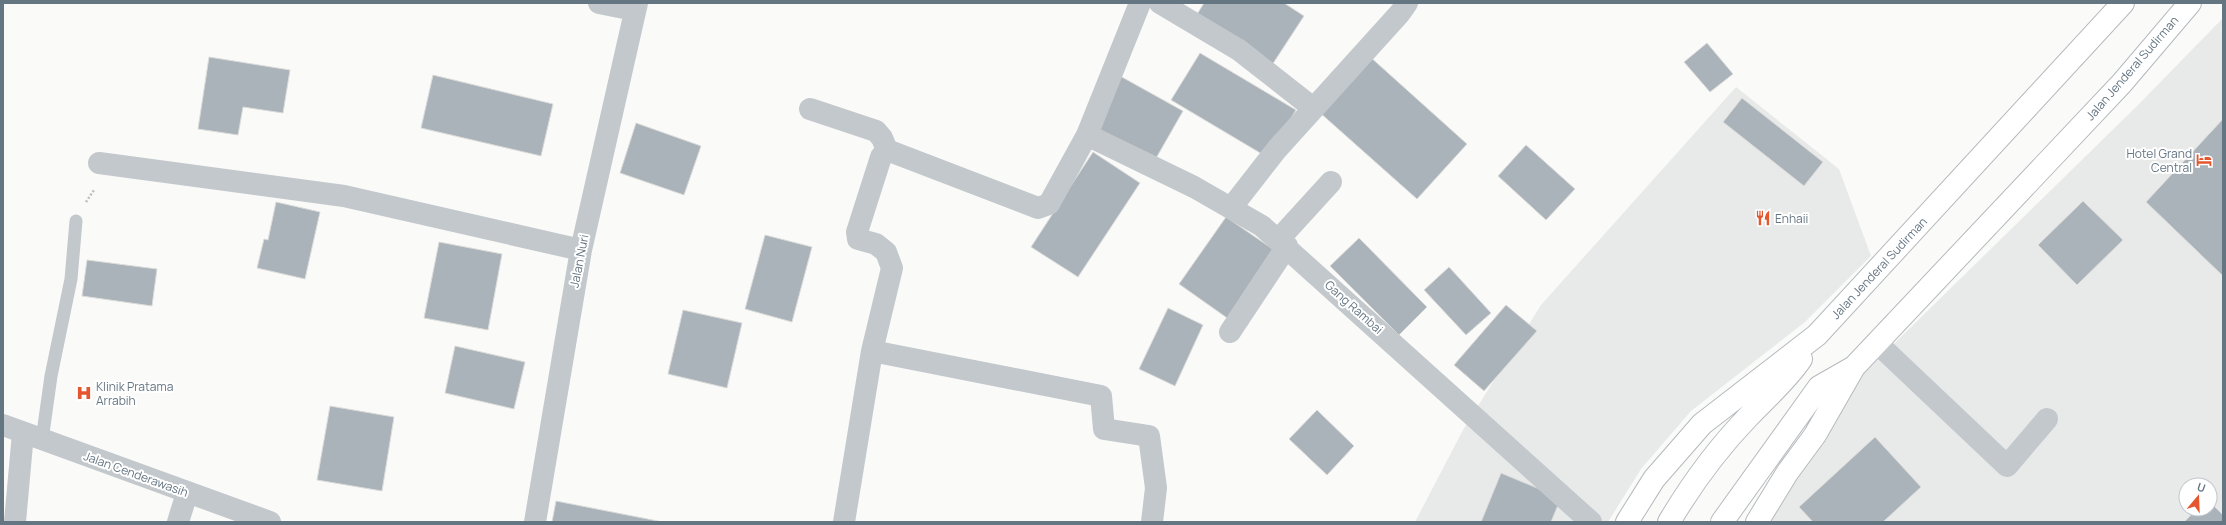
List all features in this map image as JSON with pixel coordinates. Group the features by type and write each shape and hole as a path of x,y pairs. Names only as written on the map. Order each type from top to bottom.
{"main road":[{"name":"Jalan Jenderal Sudirman","path":"1627,522 1654,479 1702,424 1817,335 2123,3"},
{"name":"Jalan Jenderal Sudirman","path":"1757,522 1787,473 1815,435 1854,367 2122,83 2190,3"},
{"path":"1670,522 1714,457 1747,418 1795,368 1817,335"},
{"path":"1722,522 1819,388 1854,367"}],"street":[{"path":"599,3 636,6"},
{"path":"810,109 876,131 882,138 887,150 1038,208 1049,204 1087,135 1140,3"},
{"path":"1160,3 1239,50 1313,108"},
{"path":"1231,208 1277,149 1400,13 1406,3"},
{"name":"Jalan Nuri","path":"535,522 581,250 636,6"},
{"name":"Gang Rambai","path":"1087,135 1194,187 1262,226 1283,243 1591,522"},
{"path":"844,522 872,351 892,268 886,252 876,244 858,239 857,232 881,156 887,150"},
{"path":"99,163 344,196 581,250"},
{"path":"1230,332 1283,243 1331,182"},
{"path":"1877,343 2007,466 2047,419"},
{"path":"872,351 1101,396 1104,429 1149,436 1156,488 1152,522"},
{"name":"Jalan Cenderawasih","path":"3,425 270,522"},
{"path":"15,522 33,436"},
{"path":"178,522 187,493"}],"lane":[{"path":"33,436 51,376 71,279 76,221"}],"path":[{"path":"76,221 77,212 92,196 99,163"}],"shaded area":[{"path":"2223,18 2223,522 1770,522 1796,479 1824,442 1863,374 2139,104"},
{"path":"1736,87 1839,169 1871,256 1805,322 1691,411 1641,469 1608,522 1415,522 1463,430 1541,305"}],"building":[{"path":"1204,3 1284,3 1304,16 1272,65 1196,16"},
{"path":"1707,43 1733,74 1710,92 1684,62"},
{"path":"1200,53 1296,110 1267,157 1171,100"},
{"path":"1368,55 1467,144 1417,199 1318,111"},
{"path":"209,57 290,70 283,113 243,107 238,135 198,129"},
{"path":"433,75 553,104 541,156 421,128"},
{"path":"1120,76 1183,111 1155,160 1093,126"},
{"path":"1742,98 1823,162 1804,186 1723,122"},
{"name":"Hotel Grand Central","path":"2223,119 2223,276 2146,202"},
{"path":"636,123 701,146 684,195 620,173"},
{"path":"1526,145 1575,189 1546,220 1498,176"},
{"path":"1093,152 1140,183 1078,277 1031,247"},
{"path":"2083,201 2123,240 2077,285 2038,245"},
{"path":"276,202 320,212 305,279 257,268 264,239 268,240"},
{"path":"1226,217 1277,252 1230,320 1179,284"},
{"path":"765,235 812,247 792,322 745,309"},
{"path":"1359,238 1427,307 1399,335 1330,266"},
{"path":"439,242 502,254 488,330 424,318"},
{"path":"87,260 157,269 152,306 82,296"},
{"path":"1449,267 1491,313 1466,335 1424,290"},
{"path":"1506,305 1537,331 1484,391 1454,365"},
{"path":"1168,308 1203,325 1175,386 1139,369"},
{"path":"683,310 742,323 727,388 668,374"},
{"path":"455,346 525,362 514,409 445,393"},
{"path":"330,406 394,417 382,491 317,480"},
{"path":"1317,410 1354,446 1327,475 1289,439"},
{"path":"1875,437 1921,487 1883,522 1813,522 1799,507"},
{"path":"1501,473 1561,498 1551,522 1481,522"},
{"path":"556,501 663,522 552,522"},
{"path":"2218,510 2223,515 2223,522 2184,522 2189,517 2218,517"}],"place":[{"name":"Hotel Grand Central","path":"2204,160"},
{"name":"Enhaii","path":"1763,218"},
{"name":"Klinik Pratama Arrabih","path":"84,393"}]}
